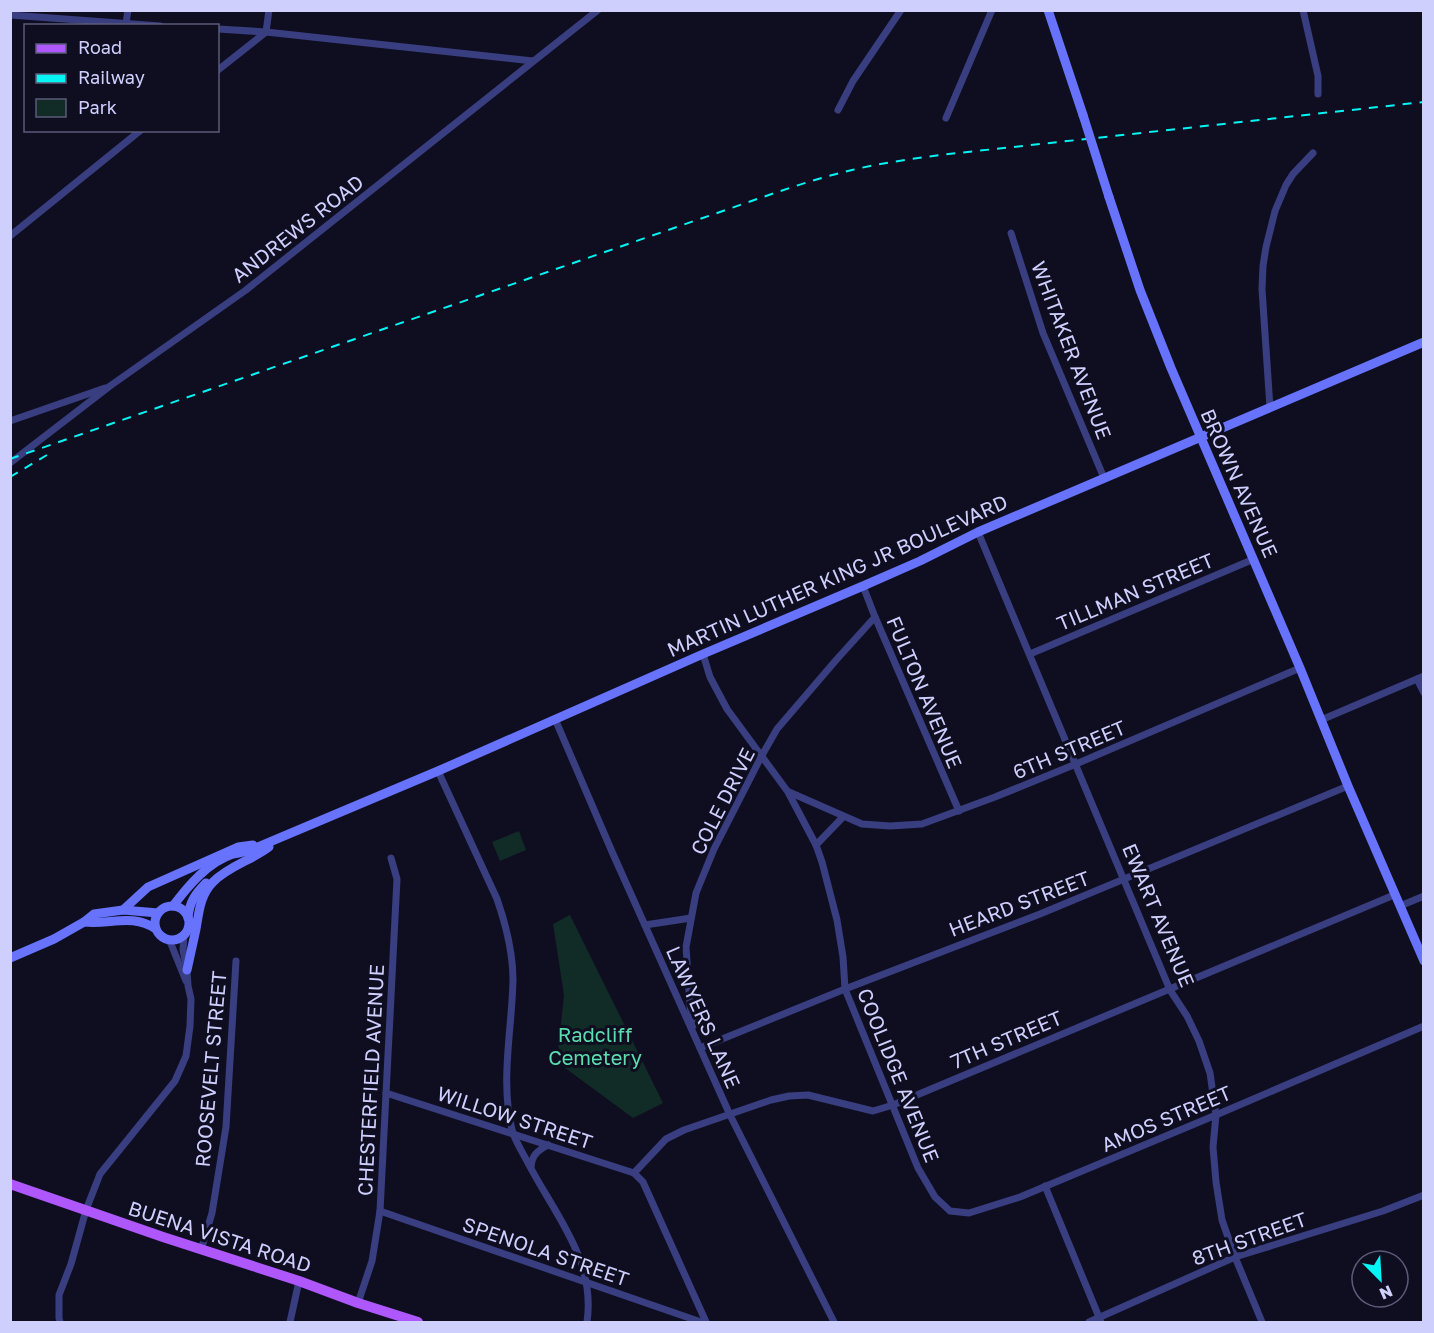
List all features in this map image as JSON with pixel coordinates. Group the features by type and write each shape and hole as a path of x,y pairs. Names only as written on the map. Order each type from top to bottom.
{"main road":[{"name":"BROWN AVENUE","path":"1048,10 1140,290 1424,962"},
{"name":"MARTIN LUTHER KING JR BOULEVARD","path":"173,906 183,892 213,864 233,854 267,844 438,771 920,561 978,532 1424,342"},
{"path":"187,970 198,914 205,892 213,881 260,854 280,838"},
{"name":"MARTIN LUTHER KING JR BOULEVARD","path":"123,910 148,887 166,878 238,847 267,844"},
{"name":"MARTIN LUTHER KING JR BOULEVARD","path":"188,919 193,897 200,889 212,877 251,850"},
{"path":"10,958 54,939 94,914 123,910 158,913 173,906 183,910 189,925 179,938 169,939 159,934 148,923 132,919 84,922"},
{"path":"156,929 158,913"},
{"name":"BUENA VISTA ROAD","path":"10,1184 418,1323"}],"street":[{"path":"126,23 128,10"},
{"path":"219,69 266,32 269,10"},
{"name":"ANDREWS ROAD","path":"10,463 110,386 246,290 598,10"},
{"path":"838,110 853,81 901,10"},
{"path":"946,118 992,10"},
{"path":"1303,10 1318,76 1318,94"},
{"path":"10,15 137,24"},
{"path":"219,29 266,32 533,61"},
{"path":"10,236 139,132"},
{"path":"1270,408 1262,289 1266,247 1275,211 1286,184 1313,153"},
{"name":"WHITAKER AVENUE","path":"1011,233 1043,333 1104,478"},
{"path":"10,421 110,386"},
{"name":"EWART AVENUE","path":"978,532 1170,990 1187,1016 1199,1041 1210,1073 1216,1115 1214,1147 1216,1182 1222,1220 1262,1323"},
{"name":"TILLMAN STREET","path":"1029,654 1254,559"},
{"name":"FULTON AVENUE","path":"863,586 959,811"},
{"name":"COLE DRIVE","path":"695,1035 690,1006 686,947 696,893 714,849 777,729 875,617"},
{"name":"COOLIDGE AVENUE","path":"703,654 710,677 727,709 788,792 816,845 837,920 845,989 918,1168 927,1184"},
{"name":"6TH STREET","path":"788,792 862,824 890,826 922,824 1076,764 1300,668"},
{"path":"1321,720 1420,677 1424,693"},
{"name":"LAWYERS LANE","path":"555,719 730,1114 834,1323"},
{"path":"438,771 497,899 510,942 513,980 506,1088 507,1107 513,1133 580,1257 589,1298 587,1323"},
{"name":"HEARD STREET","path":"700,1048 1040,914 1348,786"},
{"path":"816,845 843,817"},
{"name":"CHESTERFIELD AVENUE","path":"358,1303 372,1261 380,1211 397,879 391,858"},
{"name":"7TH STREET","path":"634,1173 666,1139 684,1130 771,1100 808,1095 873,1111 892,1105 1394,895"},
{"path":"1400,906 1424,896"},
{"path":"645,924 691,918"},
{"name":"ROOSEVELT STREET","path":"60,1323 58,1318 60,1295 86,1210 100,1174 175,1081 186,1056 191,999 183,950 184,934"},
{"path":"169,939 188,986"},
{"name":"ROOSEVELT STREET","path":"201,1250 212,1213 226,1127 236,961"},
{"name":"AMOS STREET","path":"927,1184 935,1197 950,1211 969,1213 1000,1204 1424,1026"},
{"name":"WILLOW STREET","path":"386,1093 634,1173"},
{"path":"531,1168 534,1154 548,1145"},
{"path":"634,1173 643,1182 706,1323"},
{"path":"1045,1186 1100,1321"},
{"name":"8TH STREET","path":"1089,1323 1100,1321 1235,1257 1383,1212 1424,1195"},
{"name":"SPENOLA STREET","path":"380,1211 701,1323"},
{"path":"290,1323 299,1281"}],"green space":[{"path":"519,831 526,850 500,861 492,842"},
{"name":"Radcliff Cemetery","path":"570,915 663,1103 633,1118 557,1062 564,995 553,924"}],"railway":[{"path":"10,459 763,197 841,173 885,163 940,155 1424,102"},
{"path":"10,477 52,452"}]}
